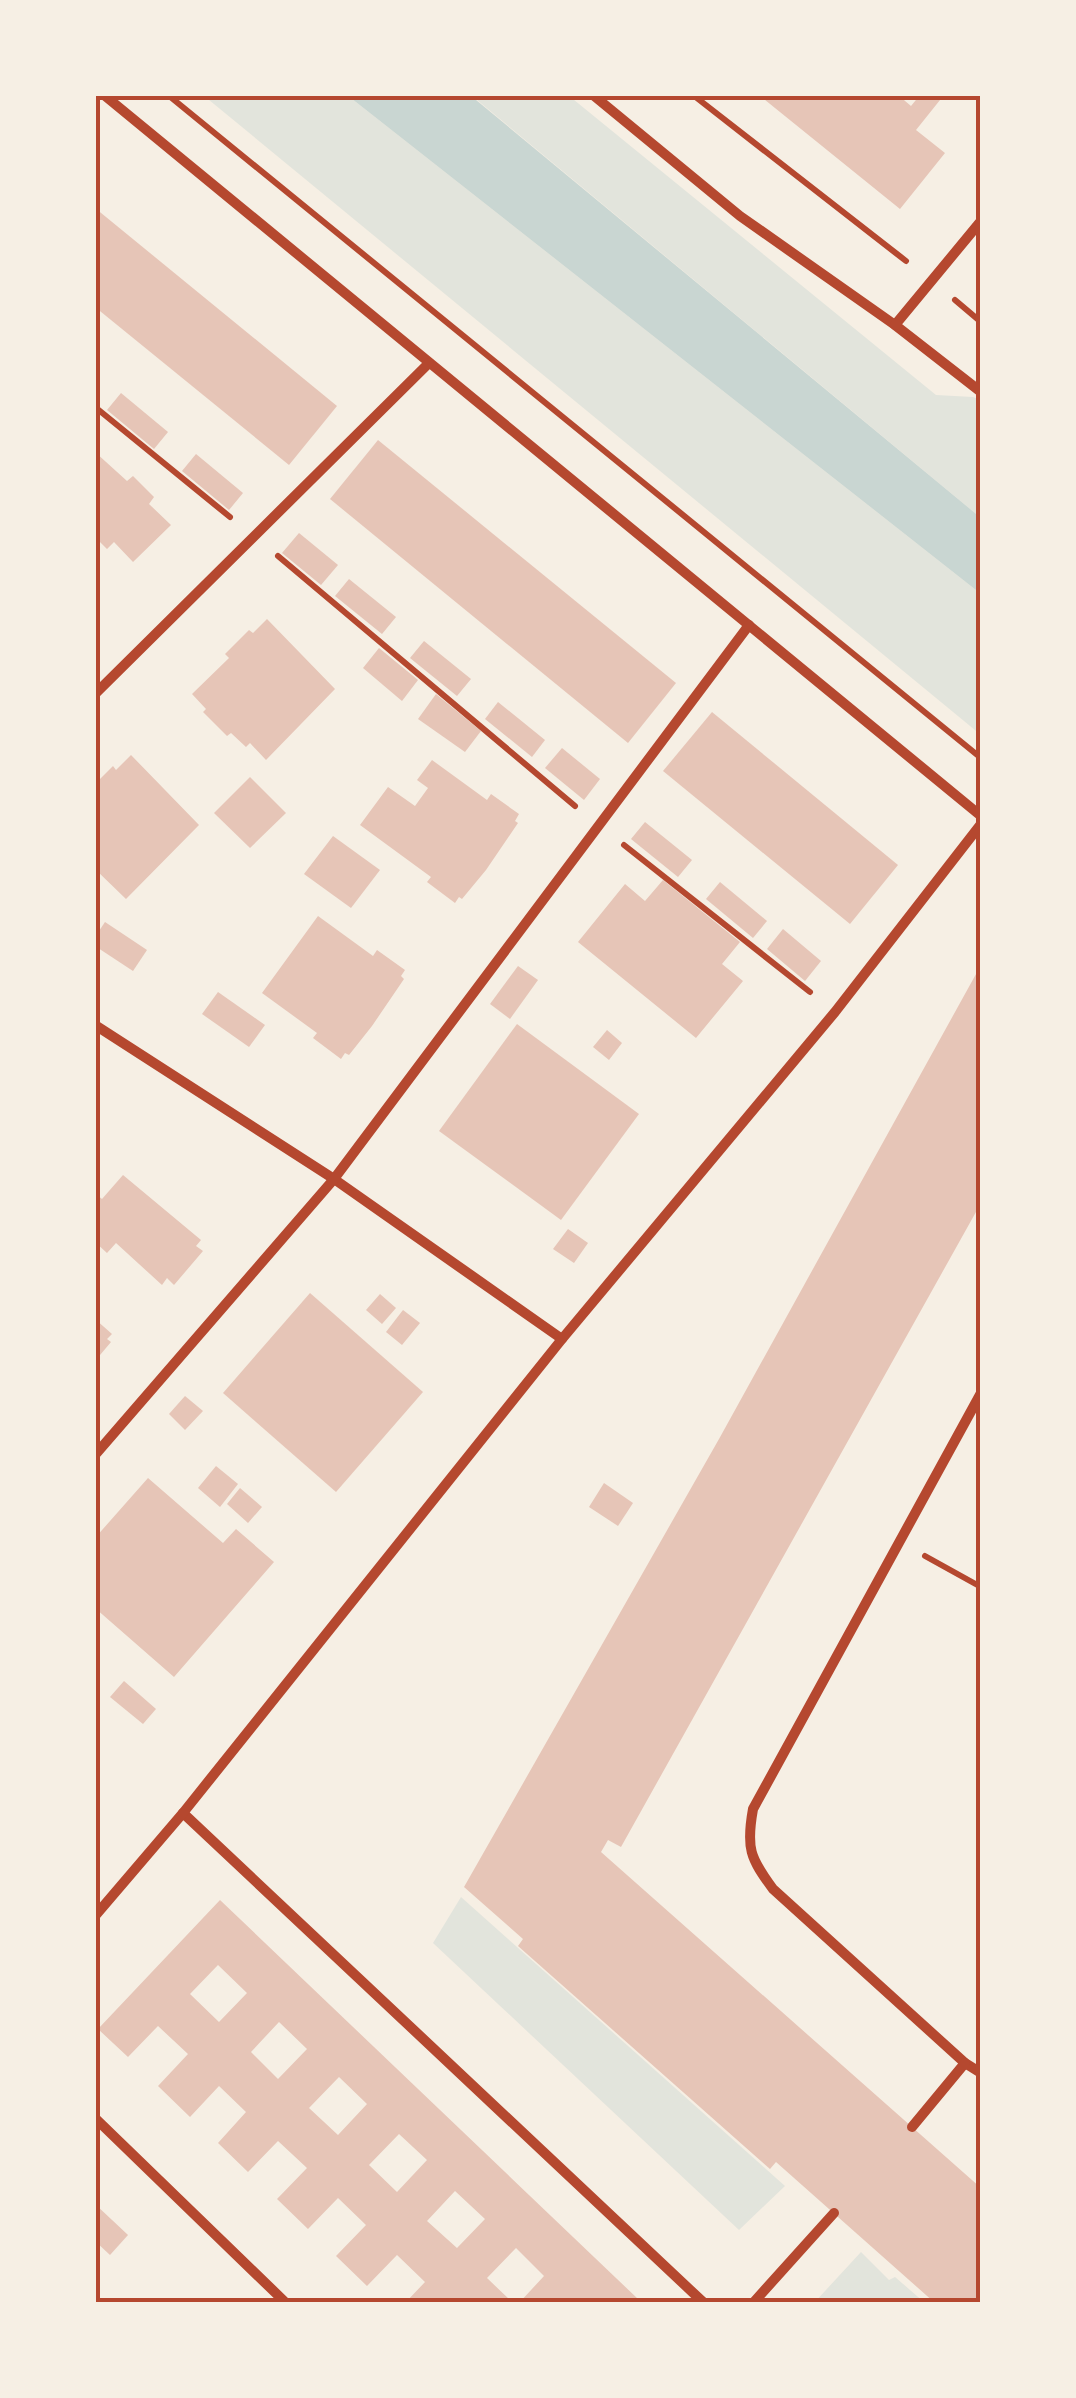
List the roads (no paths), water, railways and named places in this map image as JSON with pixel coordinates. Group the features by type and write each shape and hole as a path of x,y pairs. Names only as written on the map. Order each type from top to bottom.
{"street":[{"path":"104,95 981,816"},
{"path":"594,95 740,216 895,325 981,392"},
{"path":"895,325 981,221"},
{"path":"95,694 429,363"},
{"path":"95,1455 334,1179 749,626"},
{"path":"95,1916 183,1813 562,1339 835,1012 981,824"},
{"path":"95,1025 334,1179 562,1339"},
{"path":"981,1393 753,1810 748,1834 753,1862 773,1889 965,2063 981,2073"},
{"path":"183,1813 704,2303"},
{"path":"912,2127 965,2063"},
{"path":"95,2118 286,2303"},
{"path":"753,2303 834,2213"}]}
